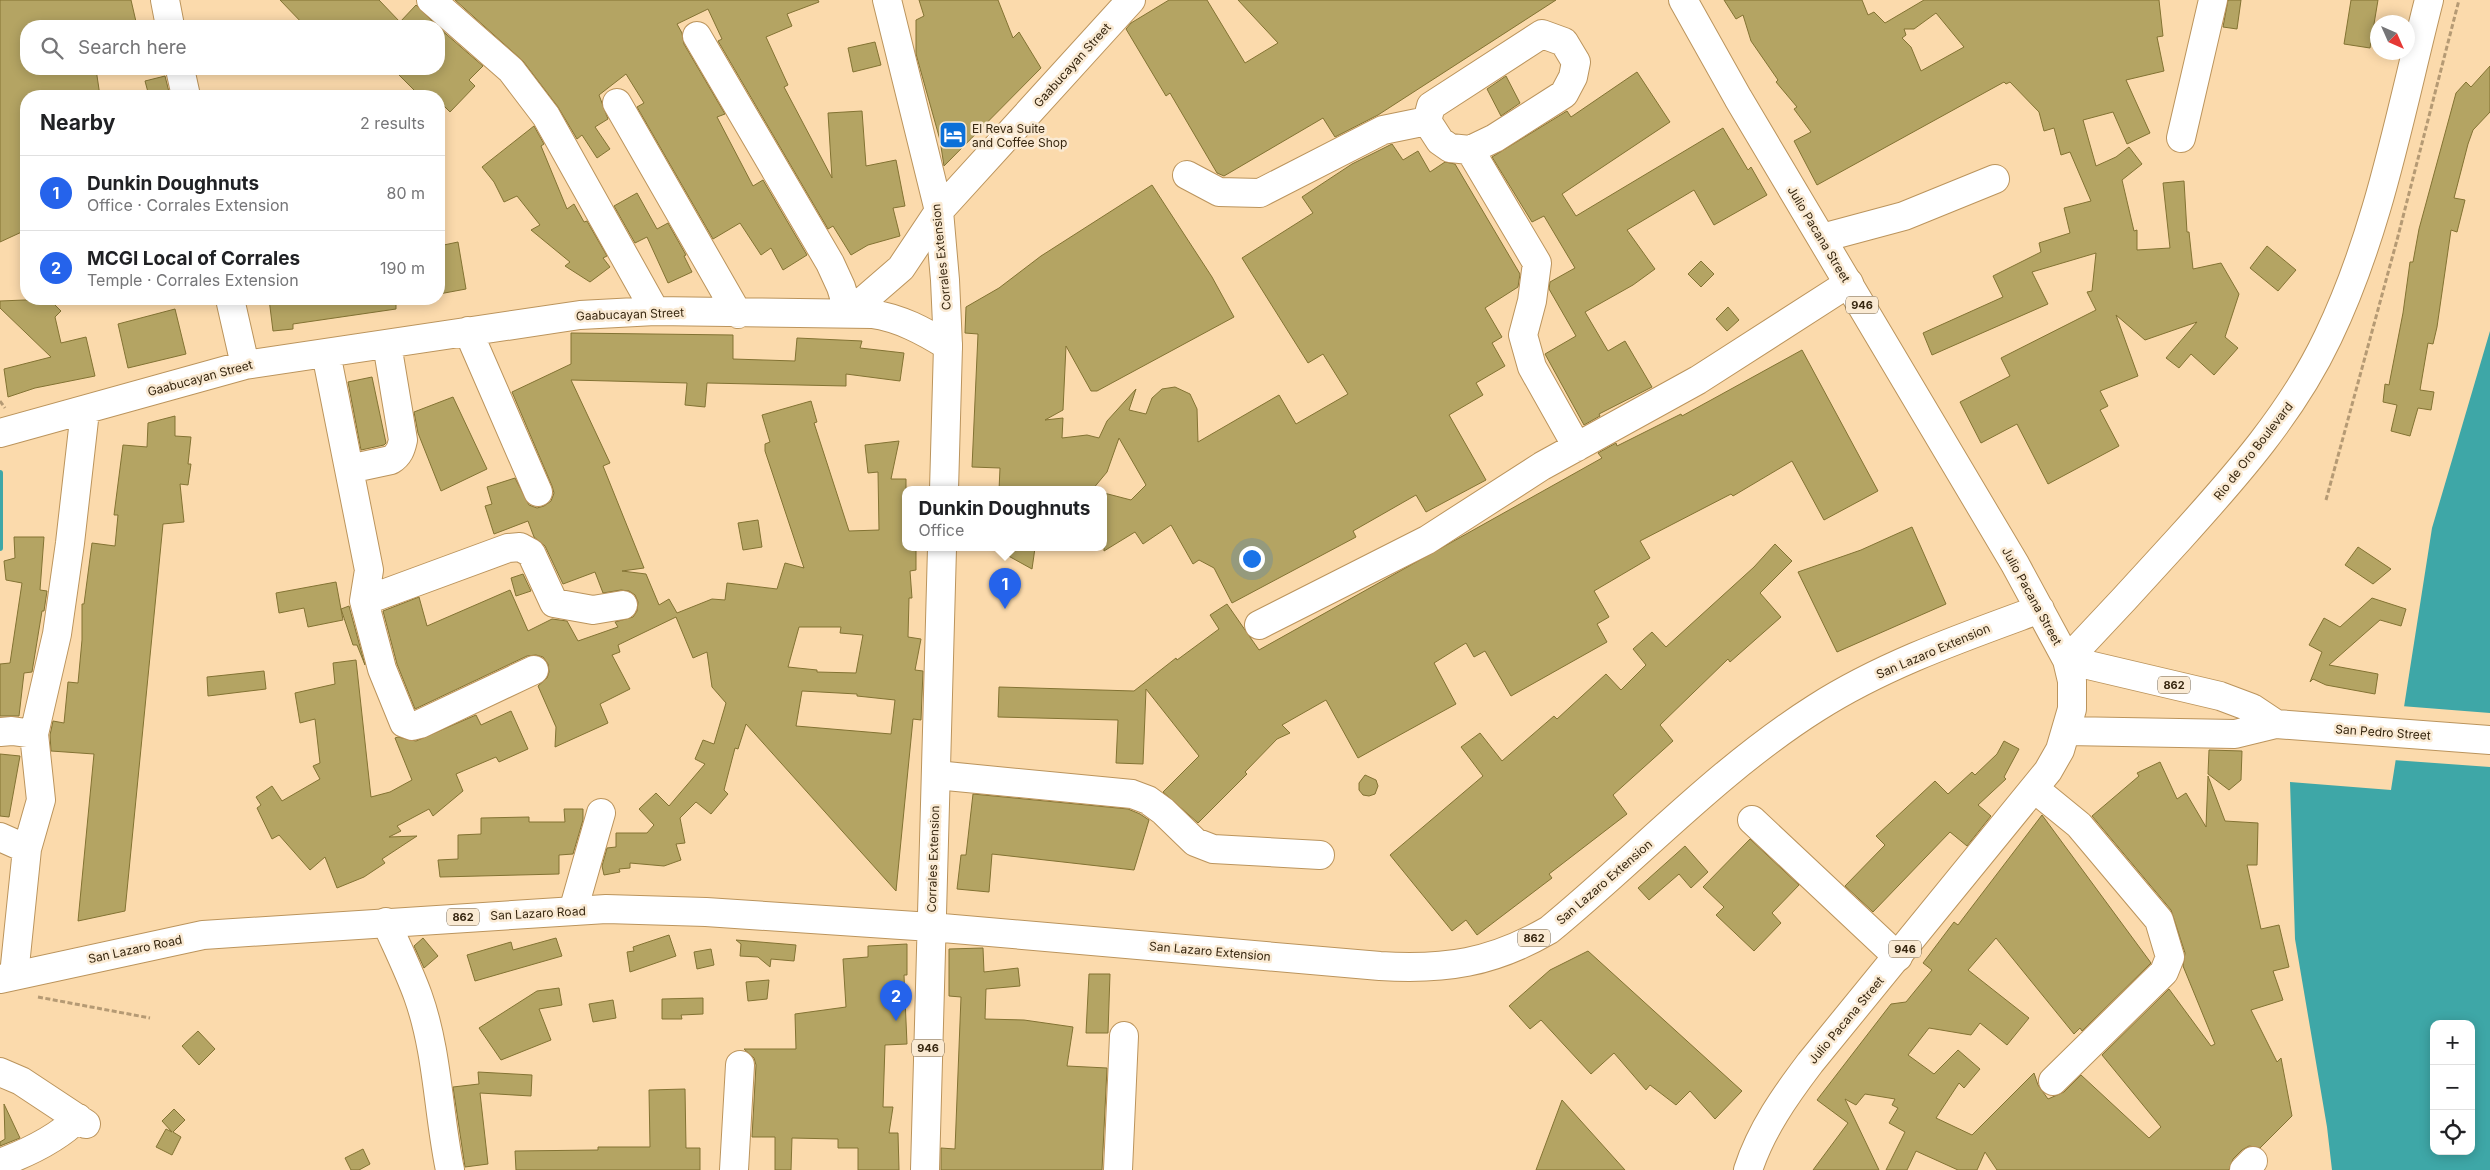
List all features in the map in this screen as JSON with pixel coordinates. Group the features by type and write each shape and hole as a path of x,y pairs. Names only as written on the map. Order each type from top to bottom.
{"main road":[{"path":"165,0 169,20"},
{"path":"431,0 510,70 546,116 656,311"},
{"name":"Corrales Extension","path":"887,0 938,211 945,280 948,346 944,486"},
{"name":"Gaabucayan Street","path":"6,431 245,365 580,315 656,311 738,314 849,313 902,268 938,211 1131,0"},
{"name":"Julio Pacana Street","path":"1682,0 2040,610 2067,660 2073,694 2067,731 2060,750 2035,789 1785,1096 1768,1126 1748,1170"},
{"path":"2181,138 2213,0"},
{"name":"Rio de Oro Boulevard","path":"2067,660 2224,490 2261,445 2306,378 2328,338 2350,287 2370,232 2429,0"},
{"path":"1542,34 1564,42 1576,62 1573,77 1564,94 1495,138 1470,150 1450,148 1440,140 1427,121 1431,106 1542,34"},
{"path":"697,36 830,263 842,287 849,313 896,319 948,346"},
{"path":"181,75 185,90"},
{"path":"617,104 738,314"},
{"path":"1187,176 1219,192 1260,193 1383,130 1427,121"},
{"path":"1470,150 1537,263 1532,301 1523,335 1532,367 1577,447"},
{"path":"1822,238 1904,216 1995,179"},
{"path":"1259,626 1426,540 1542,466 1698,380 1849,284"},
{"path":"231,305 245,365"},
{"path":"468,331 538,492"},
{"path":"349,469 390,460 397,457 401,450 403,440 387,344"},
{"path":"326,353 369,570 364,601 382,669 404,723 412,726 420,724 534,670"},
{"path":"7,977 10,915 41,800 34,734 57,634 70,543 84,411"},
{"path":"364,601 508,548 520,547 531,553 554,603 593,610 623,605"},
{"name":"Corrales Extension","path":"924,1170 942,551"},
{"name":"San Lazaro Extension","path":"931,927 1412,968 1442,967 1498,955 1526,943 1549,930 1734,767 1816,708 1853,686 1896,666 2040,610"},
{"name":"San Pedro Street","path":"2067,660 2220,696 2252,708 2282,724"},
{"name":"San Pedro Street","path":"2067,731 2235,734 2282,724 2490,740"},
{"path":"0,732 12,731 34,734"},
{"path":"936,774 1132,794 1148,800 1163,811 1195,842 1213,849 1320,855"},
{"path":"2035,789 2079,826 2159,920 2170,957 2164,972 2053,1081"},
{"path":"573,911 601,813"},
{"path":"1752,820 1898,957"},
{"path":"0,837 27,849"},
{"name":"San Lazaro Road","path":"7,977 203,935 573,911 647,909 931,927"},
{"path":"386,922 418,997 426,1026 439,1092 450,1170"},
{"path":"1118,1170 1124,1036"},
{"path":"734,1170 740,1065"},
{"path":"0,1072 21,1081 82,1121 17,1157 0,1163"}],"path":[{"path":"2326,500 2398,240 2459,0"},
{"path":"37,997 150,1018"}],"water":[{"path":"2490,331 2490,1170 2332,1170 2327,1127 2295,939 2290,782 2391,790 2432,528"}],"pier":[{"path":"2401,706 2490,713 2490,767 2393,760"}],"building":[{"path":"0,0 131,0 136,20 20,20 20,75 97,75 99,90 20,90 20,233 0,242"},
{"path":"280,0 379,0 398,20 299,20"},
{"path":"455,0 818,0 819,2 787,14 792,26 766,37 788,85 784,87 832,178 828,113 862,111 866,166 896,160 905,206 893,208 900,236 868,245 851,255 833,226 828,229 718,41 722,39 708,9 677,24 682,33 684,44 725,114 717,117 753,186 763,180 807,255 783,270 771,248 761,255 740,223 713,239 637,107 644,103 626,74 599,95 608,119 595,127 610,149 597,158 582,135 577,139 558,107 523,61"},
{"path":"919,0 998,0 1013,38 1019,32 1041,68 944,166 940,140 916,54 916,20 924,16"},
{"path":"1169,0 1207,0 1245,63 1278,43 1238,0 1556,0 1378,115 1335,137 1323,118 1224,176 1217,173 1170,93 1166,96 1126,29 1131,23"},
{"path":"1724,0 1862,0 1868,15 1874,12 1885,23 1924,0 2159,0 2163,36 2157,37 2164,71 2126,80 2150,133 2127,144 2113,112 2083,120 2096,166 2116,157 2129,147 2142,164 2122,180 2134,231 2137,230 2137,250 2170,248 2163,183 2184,181 2187,232 2189,232 2193,269 2221,263 2239,294 2225,337 2238,348 2214,375 2191,354 2179,368 2166,358 2197,322 2145,340 2116,315 2138,376 2100,391 2108,406 2100,410 2119,446 2048,484 2017,424 1981,443 1960,402 2010,376 2001,358 2096,310 2087,292 2092,291 2096,253 2032,272 2048,304 1932,355 1923,333 2003,297 1993,276 2041,252 2039,243 2070,233 2064,208 2091,201 2070,152 2061,155 2054,128 2044,131 2039,112 2010,82 2006,84 2004,82 1817,185 1794,141 1811,132 1794,109 1797,107 1776,82 1778,80 1751,41 1743,15 1736,19","holes":["1936,13 1964,47 1921,71 1911,47 1902,38 1906,35 1904,29 1914,29"]},
{"path":"2228,0 2241,0 2237,29 2223,27"},
{"path":"2351,0 2378,0 2376,15 2370,15 2370,48 2344,44"},
{"path":"416,5 431,20 402,20"},
{"path":"445,33 483,66 469,80 475,86 450,112 445,107 445,90 414,90 399,75 445,75"},
{"path":"875,42 881,65 853,72 848,48"},
{"path":"2490,66 2490,112 2473,130 2468,144 2454,198 2465,200 2457,232 2451,230 2437,327 2433,344 2428,343 2420,390 2434,392 2431,410 2418,408 2410,436 2391,431 2397,405 2383,402 2385,384 2389,385 2403,313 2410,262 2413,262 2419,229 2456,93 2466,82 2471,87"},
{"path":"1637,72 1670,122 1562,194 1576,216 1723,128 1748,170 1751,167 1767,195 1714,225 1694,190 1627,230 1655,269 1633,285 1585,312 1608,351 1625,341 1652,387 1599,414 1600,416 1584,425 1545,354 1576,336 1549,289 1550,282 1575,268 1544,216 1532,222 1492,157 1567,111 1571,117"},
{"path":"165,76 168,90 147,90 145,81"},
{"path":"1506,76 1520,103 1501,116 1487,89"},
{"path":"534,126 544,144 541,146 567,209 574,204 584,222 587,221 607,256 603,258 610,267 590,282 565,266 570,262 531,230 540,225 517,196 504,202 494,182 482,167"},
{"path":"1392,144 1403,160 1418,151 1430,172 1445,162 1455,164 1520,274 1518,287 1485,308 1502,337 1492,343 1505,366 1476,383 1483,395 1449,415 1486,480 1426,512 1416,495 1353,531 1356,537 1232,603 1214,568 1199,560 1193,564 1171,525 1143,544 1135,532 1107,549 1107,494 1131,500 1146,485 1119,438 1107,472 1095,486 999,486 1000,468 972,467 978,334 965,333 966,307 999,288 1041,256 1152,185 1212,277 1234,317 1097,391 1091,391 1066,346 1063,410 1045,420 1063,418 1062,438 1087,435 1099,438 1107,421 1136,389 1129,410 1146,414 1152,398 1162,389 1175,387 1190,394 1197,409 1198,442 1279,395 1296,424 1348,394 1323,354 1308,363 1242,258 1313,213 1302,197 1352,164"},
{"path":"637,193 657,229 668,223 686,255 684,256 692,272 668,283 647,237 635,243 614,206"},
{"path":"458,242 466,289 445,293 445,245"},
{"path":"2267,246 2296,270 2278,291 2250,268"},
{"path":"1701,261 1714,274 1701,287 1688,274"},
{"path":"20,300 20,305 55,305 61,311 55,317 61,343 86,337 95,376 35,388 8,397 4,369 51,357 0,308 0,301"},
{"path":"270,305 396,305 396,309 293,324 293,329 273,331"},
{"path":"1728,307 1739,320 1727,331 1716,319"},
{"path":"175,309 186,354 128,368 118,324"},
{"path":"571,333 733,335 733,359 795,361 797,338 862,341 860,348 904,353 900,381 846,374 846,386 707,383 705,407 685,405 687,383 571,380 610,463 603,466 644,568 622,571 646,574 659,605 669,599 677,613 712,599 725,600 727,583 777,589 785,563 804,568 765,451 765,444 770,442 762,415 811,401 817,422 814,423 849,531 879,530 878,472 868,473 865,445 899,441 891,479 906,479 906,486 902,486 902,551 916,551 916,570 910,571 912,598 909,598 908,637 921,639 915,670 923,671 921,720 913,719 896,891 746,724 738,749 735,748 724,790 728,794 711,814 696,802 680,818 685,843 676,844 681,860 664,866 630,863 630,868 619,869 620,872 604,875 602,866 607,848 616,847 616,833 647,833 654,825 639,809 656,793 669,806 705,764 695,759 703,740 714,744 726,703 712,687 707,652 693,658 676,617 618,645 620,652 612,655 630,689 600,704 608,723 555,747 556,727 538,686 547,678 549,672 548,664 543,657 536,655 527,656 415,709 397,664 383,611 419,597 427,626 510,590 528,631 552,619 567,621 578,641 618,627 615,622 633,617 637,611 638,602 635,595 629,591 621,590 603,593 595,572 563,584 545,546 534,537 528,521 494,534 485,506 492,504 487,487 515,478 529,505 537,508 551,501 554,493 512,392 571,364","holes":["799,627 841,627 840,633 863,635 856,673 817,672 817,670 788,667","802,691 857,694 857,696 895,700 891,734 796,726"]},
{"path":"1802,350 1878,491 1824,520 1792,461 1733,496 1731,494 1640,541 1650,558 1594,591 1609,617 1597,624 1607,642 1511,696 1485,651 1474,657 1466,643 1434,663 1456,704 1358,758 1326,700 1282,725 1290,733 1277,739 1245,772 1247,774 1198,823 1163,792 1199,756 1146,689 1143,764 1116,763 1118,720 998,717 999,687 1134,691 1176,658 1177,660 1219,629 1210,615 1227,604 1259,650 1602,458 1598,453 1616,443 1617,446 1681,414 1682,416"},
{"path":"372,377 386,443 361,450 348,382"},
{"path":"453,397 487,469 441,491 418,433 414,412"},
{"path":"175,416 175,436 191,437 188,464 191,464 188,485 180,484 184,522 163,524 125,911 78,921 94,754 51,751 50,735 53,721 64,723 68,682 78,683 82,640 82,604 84,604 92,543 115,546 118,515 114,515 123,445 147,447 148,423"},
{"path":"758,520 762,547 743,550 738,523"},
{"path":"1912,527 1946,604 1837,652 1798,572 1861,550"},
{"path":"14,537 44,537 40,590 47,591 32,672 24,673 19,716 0,716 0,664 10,663 22,583 6,580 4,561 15,558"},
{"path":"1775,544 1792,561 1760,593 1781,617 1730,662 1728,659 1660,725 1673,741 1613,795 1627,814 1549,874 1552,878 1477,935 1466,920 1452,931 1390,855 1483,776 1461,747 1480,733 1502,761 1554,716 1557,719 1606,674 1621,690 1646,665 1633,649 1652,632 1666,647 1754,567"},
{"path":"2358,547 2391,569 2373,584 2345,565"},
{"path":"999,551 1035,551 1032,569"},
{"path":"523,574 531,591 516,596 511,578"},
{"path":"336,582 343,620 308,627 304,608 279,613 276,593"},
{"path":"2372,598 2406,609 2401,626 2380,620 2329,665 2378,674 2375,694 2326,685 2313,679 2310,682 2322,652 2309,645 2324,618 2340,627"},
{"path":"349,606 365,665 357,645 353,645 341,609"},
{"path":"356,660 371,797 390,792 412,780 395,738 398,737 416,741 476,715 481,725 511,711 528,749 499,762 496,757 456,774 463,791 433,816 429,809 397,826 401,831 389,837 417,836 382,859 385,863 364,877 337,888 325,857 310,870 279,835 272,839 257,808 261,805 256,797 272,786 282,801 320,779 313,766 320,763 315,719 300,723 295,693 335,684 333,663"},
{"path":"264,671 266,689 208,696 207,677"},
{"path":"2004,741 2019,749 2004,777 2006,779 1978,805 1991,816 1967,846 1950,832 1873,912 1845,886 1885,845 1876,836 1935,781 1948,794 1972,772 1975,775 1997,754"},
{"path":"2209,750 2242,751 2241,780 2229,790 2208,774"},
{"path":"0,754 20,756 9,817 0,816"},
{"path":"2160,762 2177,799 2186,793 2206,827 2208,776 2225,821 2258,823 2257,865 2247,865 2261,929 2279,925 2289,967 2273,971 2283,1000 2251,1010 2277,1062 2281,1058 2292,1116 2260,1148 2249,1146 2242,1150 2233,1159 2229,1170 1997,1170 1985,1152 1977,1170 1958,1170 1916,1151 1907,1170 1886,1170 1905,1132 1889,1123 1898,1108 1892,1105 1895,1099 1865,1094 1856,1105 1845,1099 1879,1170 1813,1170 1848,1123 1817,1100 1891,1004 1906,1002 1932,970 1923,963 1954,922 1958,925 2042,815 2151,963 2082,1031 2080,1028 2074,1034 1996,938 1968,970 2029,1018 2007,1045 1980,1023 1971,1035 1929,1028 1908,1055 1934,1074 1958,1050 1980,1069 1964,1088 1959,1083 1936,1118 1972,1135 2034,1073 2038,1085 2048,1099 2064,1092 2081,1075 2149,1138 2161,1127 2102,1055 2169,989 2211,1046 2215,1044 2183,966 2185,953 2171,910 2092,816 2139,776 2137,773"},
{"path":"1365,775 1376,780 1378,786 1375,794 1363,795 1359,790 1359,783"},
{"path":"973,794 1128,809 1140,814 1149,820 1134,870 992,854 989,892 957,889 961,855 966,855"},
{"path":"564,809 583,809 583,820 573,854 559,855 559,874 440,877 438,860 458,859 458,835 481,834 481,818 529,817 529,822 565,822"},
{"path":"1750,839 1799,885 1772,913 1781,923 1754,951 1716,915 1724,907 1703,887"},
{"path":"1685,846 1708,872 1691,888 1679,874 1649,900 1638,888"},
{"path":"669,935 676,956 630,972 627,952 634,951 633,947"},
{"path":"423,938 438,956 424,968 414,946"},
{"path":"556,938 562,956 475,981 467,955 511,942 513,950"},
{"path":"736,940 796,945 794,961 771,959 770,967 758,957 740,956 741,944"},
{"path":"907,944 907,975 904,975 907,1044 885,1045 883,1107 893,1107 889,1133 898,1133 899,1170 858,1170 858,1148 838,1148 838,1139 792,1138 791,1170 775,1170 775,1137 752,1137 756,1065 754,1058 744,1049 796,1049 795,1014 846,1007 843,959 868,957 868,946"},
{"path":"983,948 984,972 1018,968 1020,986 986,989 985,1019 1024,1020 1073,1027 1067,1066 1107,1068 1102,1170 941,1170 941,1148 955,1149 961,997 949,996 949,949"},
{"path":"711,949 714,965 697,969 694,952"},
{"path":"1588,951 1742,1091 1715,1119 1690,1091 1676,1105 1650,1085 1646,1090 1614,1053 1591,1074 1541,1020 1530,1029 1509,1006 1550,970"},
{"path":"1089,974 1110,974 1108,1033 1086,1033"},
{"path":"769,980 767,999 748,1001 746,982"},
{"path":"559,988 562,1005 539,1009 551,1040 501,1060 479,1028 537,991"},
{"path":"703,998 703,1014 681,1015 682,1019 662,1019 662,999"},
{"path":"613,1000 616,1018 593,1022 589,1004"},
{"path":"198,1031 215,1049 199,1065 182,1046"},
{"path":"478,1072 532,1075 531,1096 480,1093 488,1164 465,1167 453,1087 479,1084"},
{"path":"685,1089 686,1148 700,1148 700,1170 516,1170 515,1151 598,1150 598,1147 650,1147 649,1090"},
{"path":"1562,1100 1625,1170 1536,1170"},
{"path":"4,1104 20,1138 0,1146 0,1142 5,1139"},
{"path":"174,1109 185,1120 173,1132 181,1137 172,1155 156,1147 166,1129 172,1132 162,1121"},
{"path":"363,1149 370,1164 359,1170 351,1170 345,1158"}],"waterway":[{"path":"0,473 0,548"}],"place":[{"name":"El Reva Suite and Coffee Shop","path":"953,135"},
{"name":"Dunkin Doughnuts","path":"1005,609"},
{"name":"MCGI Local of Corrales","path":"896,1021"}]}
